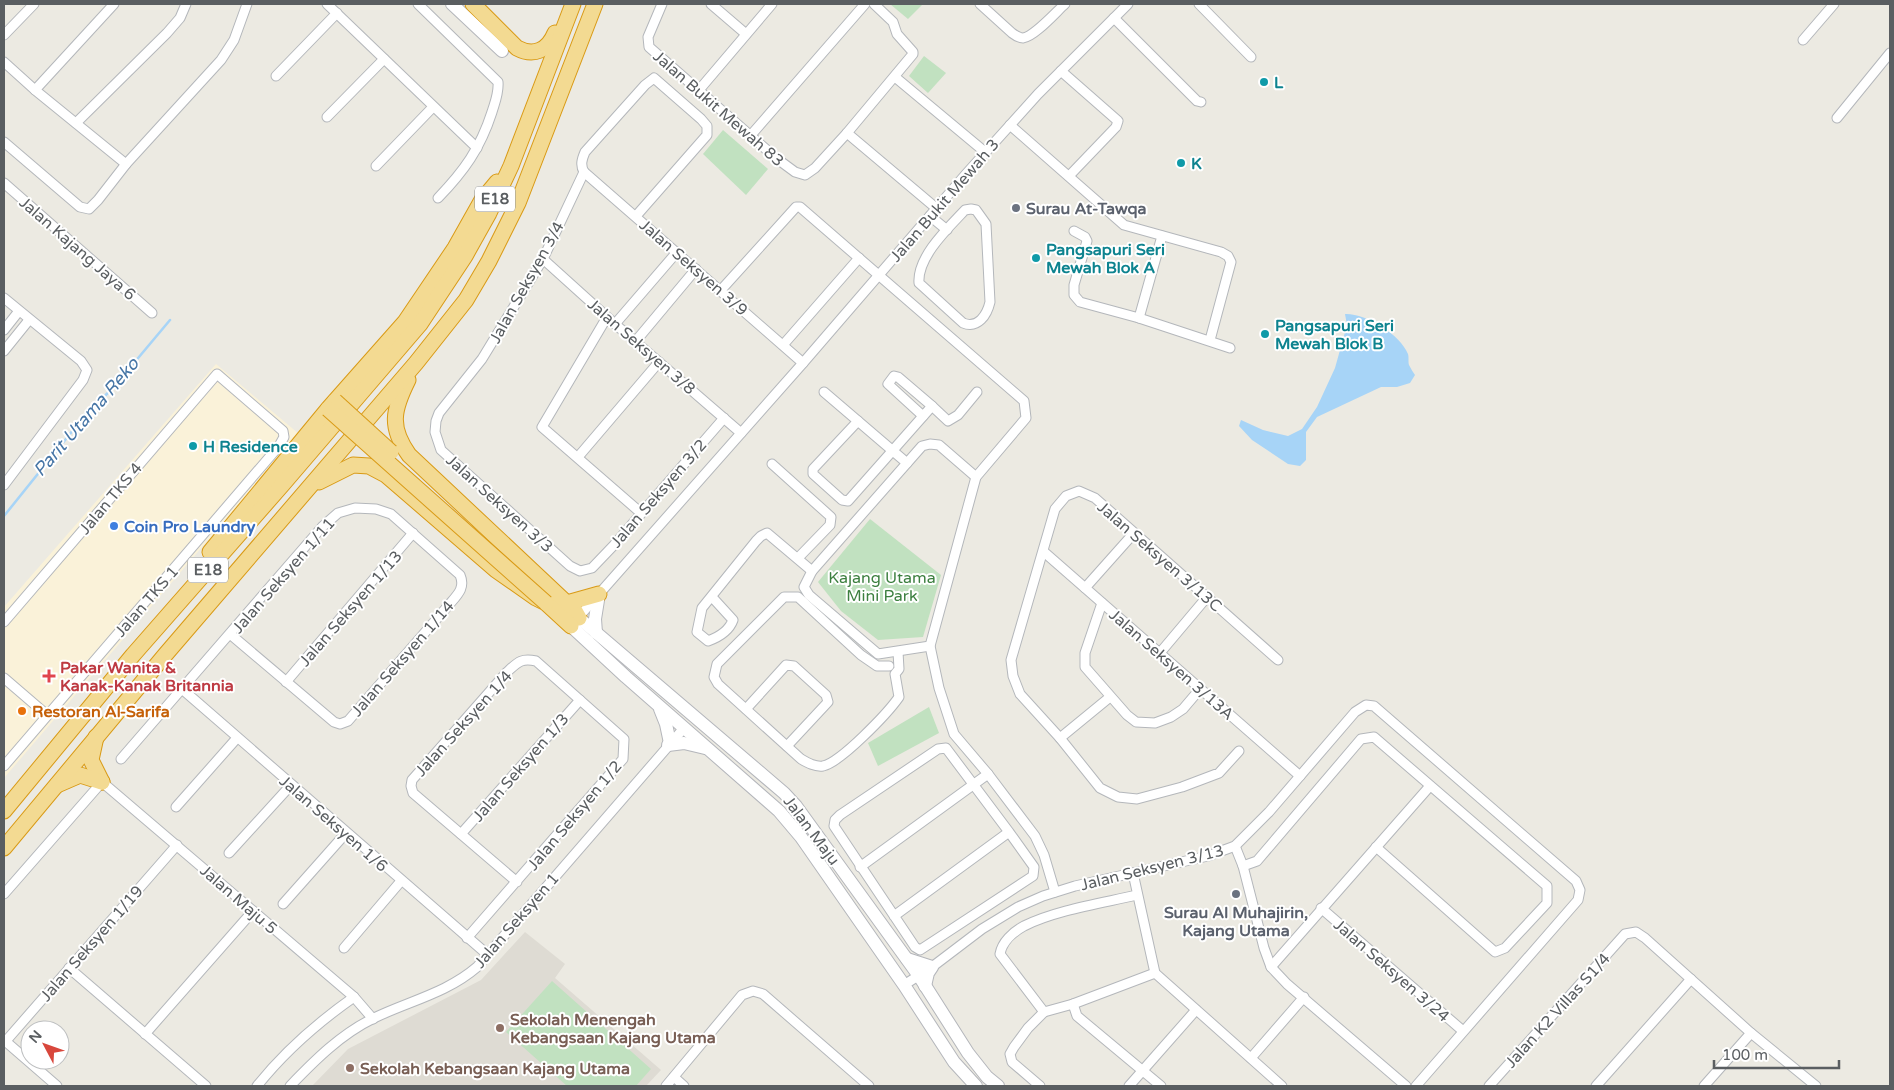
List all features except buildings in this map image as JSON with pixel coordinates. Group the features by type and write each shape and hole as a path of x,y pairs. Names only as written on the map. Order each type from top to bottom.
{"highway":[{"path":"472,4 517,48 522,51 534,52 548,47 567,4"},
{"name":"E18","path":"4,811 134,655 420,324 465,256 489,213 510,166 573,4"},
{"name":"E18","path":"4,848 96,736 416,364 466,300 489,261 518,203 595,4"},
{"path":"134,655 140,637 332,405 405,322 455,248 482,200 510,166"},
{"path":"416,364 396,406 396,431 408,455 567,603 575,611 575,622"},
{"path":"332,405 570,614 575,622"},
{"path":"332,405 546,603"},
{"path":"301,498 321,481 338,471 353,465 369,466 386,475 496,570 575,622"},
{"path":"567,603 584,600 599,594"},
{"path":"96,736 91,760 102,782"},
{"path":"55,785 80,775 102,782"}],"street":[{"path":"4,34 34,4"},
{"path":"35,90 114,4"},
{"path":"76,123 167,33 180,18 186,4"},
{"path":"4,142 80,207 89,209 126,164 221,60 234,40 247,4"},
{"path":"327,4 477,148"},
{"path":"418,4 498,82 499,91 485,134 460,175 438,198"},
{"path":"452,4 502,51"},
{"name":"Jalan Bukit Mewah 83","path":"662,4 648,36 649,47 795,172 805,175 815,168 847,133"},
{"path":"711,4 746,34"},
{"path":"699,90 772,4"},
{"path":"751,135 865,4"},
{"path":"874,4 893,22 897,34 913,54 847,133 936,208"},
{"path":"980,4 1012,33 1018,37 1025,38 1065,4"},
{"name":"Jalan Bukit Mewah 3","path":"575,622 803,363 985,152 1061,71 1128,4"},
{"path":"1199,4 1251,57"},
{"path":"1803,40 1834,4"},
{"path":"276,76 337,13"},
{"path":"1114,18 1168,73 1197,101 1201,102"},
{"path":"1836,118 1890,53"},
{"path":"327,117 384,59"},
{"path":"4,62 35,90 126,164"},
{"path":"1061,71 1118,122 1116,127 1069,176"},
{"path":"895,77 985,152"},
{"name":"Jalan Seksyen 3/4","path":"439,413 482,359 543,259 584,172 582,162 585,152 649,80 654,78 708,126 707,135 636,216"},
{"path":"376,166 433,107"},
{"path":"1010,126 1124,225 1221,252 1228,256 1230,262 1210,340"},
{"name":"Jalan Seksyen 3/9","path":"584,172 803,363"},
{"name":"Jalan Kajang Jaya 6","path":"4,183 152,313"},
{"path":"721,290 796,207 800,206 1024,401 1026,418 976,477 930,646 939,688 954,734 988,774 1035,836 1044,855 1055,892"},
{"path":"964,210 976,210 986,224 990,302 984,318 978,323 969,326 963,323 919,283 918,274 924,259 947,230 964,210"},
{"path":"930,216 947,230"},
{"path":"1074,232 1085,237 1087,241 1074,285 1074,295 1080,302 1139,318 1230,348"},
{"path":"1139,318 1162,236"},
{"path":"615,324 677,252"},
{"path":"783,346 859,258"},
{"name":"Jalan Seksyen 3/8","path":"543,259 741,434"},
{"path":"635,342 696,269"},
{"path":"4,485 82,380 87,370 81,361 19,311 6,303"},
{"path":"4,330 19,311"},
{"path":"607,317 542,427 641,513"},
{"path":"4,352 29,320"},
{"path":"578,457 659,362"},
{"name":"Jalan TKS 4","path":"4,622 217,374"},
{"name":"Jalan TKS 1","path":"4,766 279,446 284,437 283,430 217,374"},
{"path":"923,416 888,384 891,378 894,376 898,377 948,421 958,415 977,392"},
{"path":"824,392 907,463"},
{"path":"858,421 813,470 812,474 842,500 848,501 932,406"},
{"name":"Jalan Seksyen 3/3","path":"439,413 435,432 441,450 570,566 580,571 592,568"},
{"name":"Jalan Seksyen 3/2","path":"592,568 724,418"},
{"path":"930,646 878,654 809,595 804,587 812,571 922,446 930,444 939,445 976,477"},
{"path":"772,464 831,517 830,525 798,558"},
{"name":"Jalan Seksyen 3/13C","path":"1239,751 1219,774 1182,787 1137,799 1118,797 1100,788 1060,738 1020,694 1013,676 1011,660 1055,509 1066,496 1079,491 1094,498 1278,660"},
{"name":"Jalan Seksyen 1/11","path":"120,759 322,527 338,513 355,508 376,509 391,514 460,575 463,582 462,589"},
{"name":"Jalan Seksyen 1/13","path":"286,682 413,533"},
{"path":"712,597 733,620 731,626 717,638 708,641 697,632 702,608 756,541 767,533 812,571"},
{"path":"1085,588 1134,533"},
{"name":"Jalan Seksyen 3/13A","path":"1044,552 1300,776"},
{"name":"Jalan Seksyen 1/14","path":"286,682 334,722 340,724 348,721 462,589"},
{"path":"596,633 595,619 599,594"},
{"path":"888,653 889,666 889,670 895,674 899,697 876,725 832,763 822,766 812,765 801,759 718,684 714,676 715,669 723,658 784,597 798,596 860,655 878,666 889,666"},
{"path":"1159,654 1207,597"},
{"path":"1102,603 1085,653 1085,667 1110,697 1136,722 1155,723 1171,717 1183,709 1200,689"},
{"name":"Jalan Maju","path":"575,622 596,633 717,735 784,793 796,806 907,959 968,1054 987,1077 998,1086"},
{"name":"Jalan Maju","path":"575,622 658,706 785,818 801,837 954,1062 976,1086"},
{"path":"230,634 286,682"},
{"path":"895,674 899,669 898,652"},
{"name":"Jalan Seksyen 1/2","path":"467,938 623,759 624,739 536,661 526,659"},
{"name":"Jalan Seksyen 1/4","path":"461,834 413,793 410,786 412,780 507,672 520,661 526,659"},
{"path":"746,709 786,665 794,666 820,689 828,698 828,702 787,746"},
{"path":"4,678 47,715"},
{"name":"Jalan Seksyen 1/6","path":"182,689 488,955"},
{"path":"1060,738 1110,697"},
{"name":"Jalan Seksyen 1/3","path":"461,834 580,700"},
{"path":"678,702 684,728 698,729 717,735"},
{"name":"Jalan Seksyen 3/13","path":"932,967 989,925 1018,907 1055,892 1208,856 1235,846 1269,812 1355,712 1366,705 1374,706 1394,721 1576,882 1580,890 1578,900 1463,1031"},
{"path":"658,706 666,724 669,744 684,743 707,748"},
{"name":"Jalan Seksyen 1","path":"290,1086 326,1050 373,1019 443,990 459,981 477,967 684,728"},
{"path":"1243,866 1257,861 1361,739 1374,737 1547,886 1547,903 1505,948 1495,952 1376,847"},
{"path":"176,807 237,738"},
{"path":"938,748 946,748 973,785 1034,867 1034,876 920,950 915,947 860,866 834,826 835,820 938,748"},
{"path":"860,866 988,774"},
{"path":"4,894 102,782"},
{"name":"Jalan Maju 5","path":"102,782 354,997 373,1019"},
{"path":"229,853 292,785"},
{"path":"1271,967 1430,786"},
{"path":"894,916 1009,832"},
{"path":"283,904 346,833"},
{"path":"461,834 517,882"},
{"name":"Jalan Seksyen 1/19","path":"5,1041 177,845"},
{"path":"1235,846 1243,866 1264,948 1271,967 1287,984 1406,1086"},
{"path":"1133,873 1155,973 1282,1086"},
{"path":"344,948 402,881"},
{"path":"1044,1012 1000,954 1002,946 1009,937 1024,926 1066,912 1137,894"},
{"name":"Jalan Seksyen 3/24","path":"1321,908 1463,1031"},
{"path":"145,1034 253,911"},
{"name":"Jalan K2 Villas S1/4","path":"1488,1086 1625,934 1636,932 1645,938 1691,979"},
{"path":"904,986 922,981 932,967 907,959"},
{"path":"69,968 206,1086"},
{"path":"1040,1086 1012,1062 1010,1054 1028,1028 1044,1012 1073,1004 1155,973"},
{"path":"1598,1086 1691,979 1814,1086"},
{"path":"666,1086 742,995 753,991 763,994 868,1086"},
{"path":"257,1086 305,1035 354,997"},
{"path":"1251,1058 1304,997"},
{"path":"1073,1004 1078,1016 1161,1086"},
{"path":"1129,1086 1196,1010"},
{"path":"1416,1086 1463,1031"},
{"path":"1704,1086 1751,1033"},
{"path":"5,1041 57,1086"},
{"path":"674,1078 684,1086"}],"shaded area":[{"path":"216,364 299,434 4,778 4,688 9,682 4,677 4,607"},
{"name":"Sekolah Menengah Kebangsaan Kajang Utama","path":"525,932 565,964 555,978 661,1070 646,1086 312,1086 348,1049 481,980"}],"green space":[{"path":"890,4 923,4 908,19"},
{"path":"924,56 946,73 928,93 909,76"},
{"path":"723,130 768,169 746,195 703,154"},
{"name":"Kajang Utama Mini Park","path":"870,519 941,575 923,637 878,640 841,611 818,582"},
{"path":"929,707 939,733 878,766 868,743"},
{"path":"552,981 651,1069 636,1086 567,1086 506,1032"}],"water":[{"path":"1345,314 1372,321 1390,332 1404,346 1408,354 1409,365 1415,375 1410,383 1397,387 1381,387 1317,417 1306,432 1306,460 1300,466 1288,464 1252,440 1239,426 1241,420 1263,430 1288,436 1302,429 1317,407 1335,368 1347,325"}],"waterway":[{"name":"Parit Utama Reko","path":"4,516 86,414 113,388 170,320"}],"place":[{"name":"L","path":"1264,82"},
{"name":"K","path":"1181,163"},
{"name":"Surau At-Tawqa","path":"1016,208"},
{"name":"Pangsapuri Seri Mewah Blok A","path":"1036,258"},
{"name":"Pangsapuri Seri Mewah Blok B","path":"1265,334"},
{"name":"H Residence","path":"193,446"},
{"name":"Coin Pro Laundry","path":"114,526"},
{"name":"Pakar Wanita & Kanak-Kanak Britannia","path":"49,676"},
{"name":"Restoran Al-Sarifa","path":"22,711"},
{"name":"Surau Al Muhajirin, Kajang Utama","path":"1236,894"},
{"name":"Sekolah Menengah Kebangsaan Kajang Utama","path":"500,1028"},
{"name":"Sekolah Kebangsaan Kajang Utama","path":"350,1068"}]}
